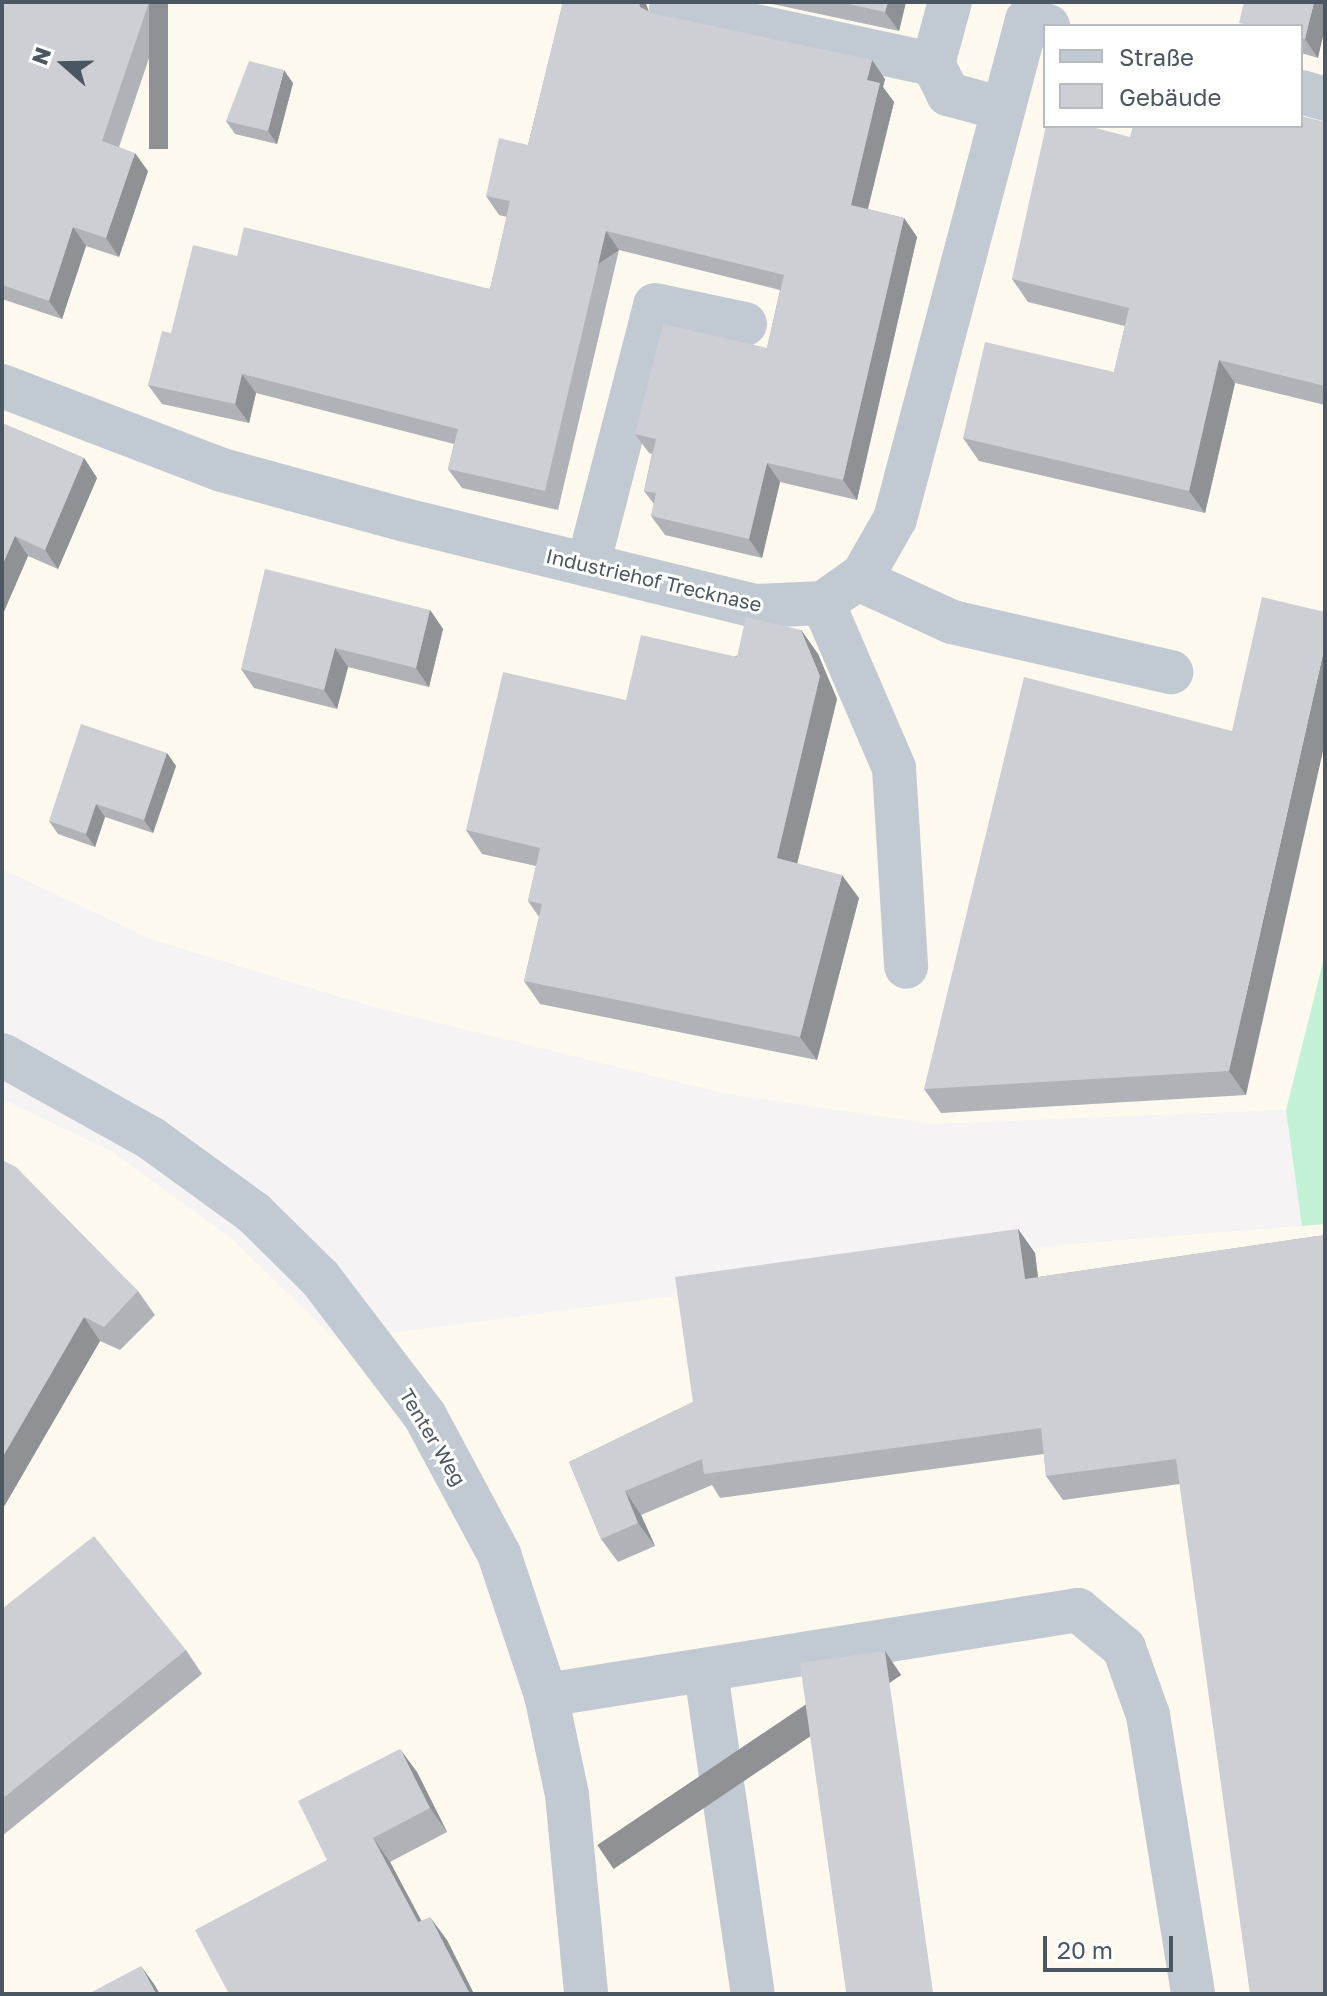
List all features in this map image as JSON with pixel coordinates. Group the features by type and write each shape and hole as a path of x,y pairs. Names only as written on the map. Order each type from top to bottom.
{"street":[{"path":"950,2 933,64 948,94 1003,109"},
{"path":"671,8 933,64"},
{"path":"840,591 895,519 1030,13"},
{"path":"1303,93 1325,99"},
{"path":"588,565 655,305 745,324"},
{"name":"Industriehof Trecknase","path":"2,386 246,477 755,606 840,591"},
{"path":"840,591 952,622 1171,672"},
{"path":"840,591 894,768 906,967"},
{"name":"Tenter Weg","path":"2,1055 164,1147 254,1213 320,1278 425,1416 499,1554 546,1695 569,1810 586,1994"},
{"path":"546,1695 706,1673 1078,1610 1124,1648 1148,1715 1193,1994"},
{"path":"706,1673 753,1994"}],"shaded area":[{"path":"2,2 1325,2 1325,954 1286,1110 934,1124 726,1094 370,1006 153,940 2,869"},
{"path":"2,1099 111,1151 232,1239 336,1340 1070,1244 1325,1224 1325,1994 2,1994"}],"green space":[{"path":"1325,954 1325,1224 1302,1226 1286,1110"}],"building":[{"path":"2,2 149,2 102,141 135,153 106,238 73,227 49,301 2,285"},
{"path":"563,2 639,2 640,7 652,13 872,60 867,80 880,83 851,205 904,218 843,480 767,463 749,539 651,516 656,493 644,491 656,439 635,434 663,324 767,348 784,275 606,231 545,491 448,469 458,429 242,374 235,404 148,385 162,331 171,333 193,245 237,256 244,227 490,289 510,201 486,196 499,138 528,145"},
{"path":"839,2 888,2 885,12"},
{"path":"1244,2 1314,2 1305,39 1303,24 1239,23"},
{"path":"249,61 284,70 268,131 226,121"},
{"path":"1303,116 1325,122 1325,386 1219,360 1189,491 963,438 985,342 1114,372 1129,308 1012,279 1046,128 1096,128 1130,137 1132,128 1303,128"},
{"path":"2,423 84,458 45,550 15,536 2,566"},
{"path":"265,569 430,610 416,668 335,648 324,690 241,669"},
{"path":"1262,597 1325,612 1325,645 1229,1071 924,1089 1024,677 1232,731"},
{"path":"746,617 801,630 820,676 777,858 842,875 800,1037 524,981 542,904 528,901 540,848 466,830 503,672 626,700 641,635 737,657"},
{"path":"81,724 167,753 144,820 96,804 86,834 49,821"},
{"path":"2,1160 16,1167 138,1291 104,1327 84,1317 2,1458"},
{"path":"1018,1229 1025,1279 1325,1235 1325,1994 1250,1994 1176,1459 1046,1476 1041,1428 704,1474 702,1459 625,1491 638,1523 601,1539 569,1462 693,1402 675,1277"},
{"path":"94,1536 186,1650 2,1799 2,1609"},
{"path":"885,1651 933,1994 846,1994 800,1663"},
{"path":"400,1749 430,1808 373,1838 418,1922 430,1917 470,1994 229,1994 195,1930 327,1860 298,1801"},
{"path":"141,1966 156,1994 88,1994"}]}
